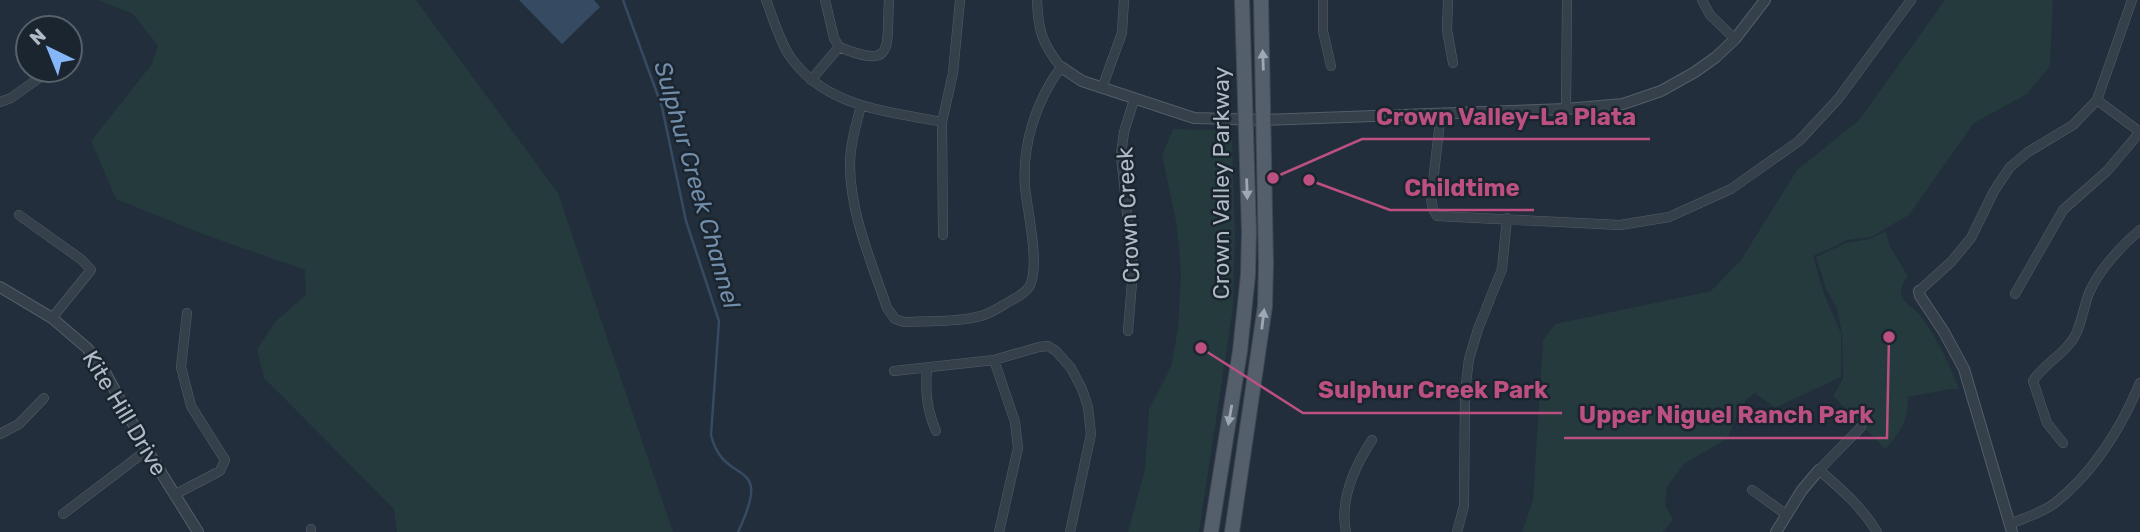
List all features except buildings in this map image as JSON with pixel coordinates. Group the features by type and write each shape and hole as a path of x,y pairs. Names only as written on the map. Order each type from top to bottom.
{"main road":[{"name":"Crown Valley Parkway","path":"1211,532 1245,309 1249,232 1242,0"},
{"name":"Crown Valley Parkway","path":"1231,532 1265,306 1265,120 1261,0"}],"street":[{"path":"766,0 788,53 811,80 827,92 860,106 942,122"},
{"path":"825,0 834,38 839,47 873,58 881,55 886,48 889,0"},
{"path":"943,235 942,122 953,73 960,0"},
{"path":"1037,0 1040,29 1046,49 1061,67 1082,81 1194,118 1245,120 1566,109 1623,104 1661,91 1695,72 1735,39 1765,0"},
{"path":"1102,88 1122,33 1124,0"},
{"path":"1324,0 1323,31 1331,66"},
{"path":"1448,0 1447,30 1453,63"},
{"path":"1566,109 1567,0"},
{"path":"1702,0 1710,15 1735,39"},
{"path":"1441,113 1431,199 1437,216 1620,225 1669,216 1731,189 1800,141 1838,99 1911,0"},
{"path":"2132,0 2097,100 2073,125 2028,152 2011,167 1994,191 1971,238 1951,262 1919,291 1964,369 2011,528 2054,504 2078,480 2108,446 2127,415 2140,383"},
{"path":"811,80 839,47"},
{"path":"860,106 852,141 852,190 856,213 887,308 895,319 904,322 984,315 1020,295 1028,287 1032,277 1032,228 1025,185 1030,136 1038,103 1061,67"},
{"path":"0,102 11,98 30,84"},
{"name":"Crown Creek","path":"1128,331 1133,270 1121,155 1124,132 1135,100"},
{"path":"2015,295 2063,210 2107,170 2140,132 2097,100"},
{"path":"19,215 82,260 91,270 52,318"},
{"path":"1457,532 1464,506 1465,392 1469,359 1502,269 1507,218"},
{"path":"2063,443 2047,423 2033,381 2039,371 2056,360 2075,335 2090,290 2108,263 2140,230"},
{"name":"Kite Hill Drive","path":"0,287 52,318 87,348 103,370 147,450 198,532"},
{"path":"174,495 220,471 225,460 191,406 181,367 187,313"},
{"path":"894,371 994,359 1048,346 1056,351 1071,368 1082,389 1088,407 1091,433 1070,532"},
{"path":"994,359 1015,422 1018,448 999,532"},
{"path":"927,369 925,393 936,431"},
{"path":"0,434 19,424 44,397"},
{"path":"1776,532 1802,490 1861,427"},
{"path":"1346,532 1347,496 1357,463 1372,440"},
{"path":"63,514 147,450"},
{"path":"1819,470 1869,517 1877,532"},
{"path":"1752,490 1787,515"}],"green space":[{"path":"98,0 416,0 558,193 673,532 397,532 394,509 264,378 257,349 275,322 306,295 305,270 208,236 116,199 91,141 152,64 158,46 133,14"},
{"path":"1945,0 2053,0 2050,66 2027,94 1974,123 1909,215 1871,237 1848,240 1813,256 1824,294 1841,333 1841,377 1775,408 1755,393 1748,398 1739,411 1728,438 1684,464 1667,487 1665,505 1673,520 1663,532 1522,532 1533,500 1543,340 1555,324 1711,291 1741,260 1797,170 1859,120"},
{"path":"1173,129 1225,130 1232,138 1235,236 1233,308 1199,532 1128,532 1145,469 1149,409 1171,367 1178,328 1181,274 1177,226 1162,155"},
{"path":"1886,231 1889,244 1908,277 1902,286 1902,296 1921,316 1932,333 1959,389 1908,397 1907,413 1902,426 1885,449 1833,396 1843,378 1842,333 1837,308 1826,289 1816,257 1846,243 1870,239"}],"water":[{"path":"519,0 594,0 600,7 562,44"}],"waterway":[{"name":"Sulphur Creek Channel","path":"623,0 662,107 686,221 719,321 711,435 717,451 726,462 749,481 751,492 748,508 738,532"}],"place":[{"name":"Crown Valley-La Plata","path":"1273,178"},
{"name":"Childtime","path":"1309,180"},
{"name":"Upper Niguel Ranch Park","path":"1889,337"},
{"name":"Sulphur Creek Park","path":"1201,348"}]}
